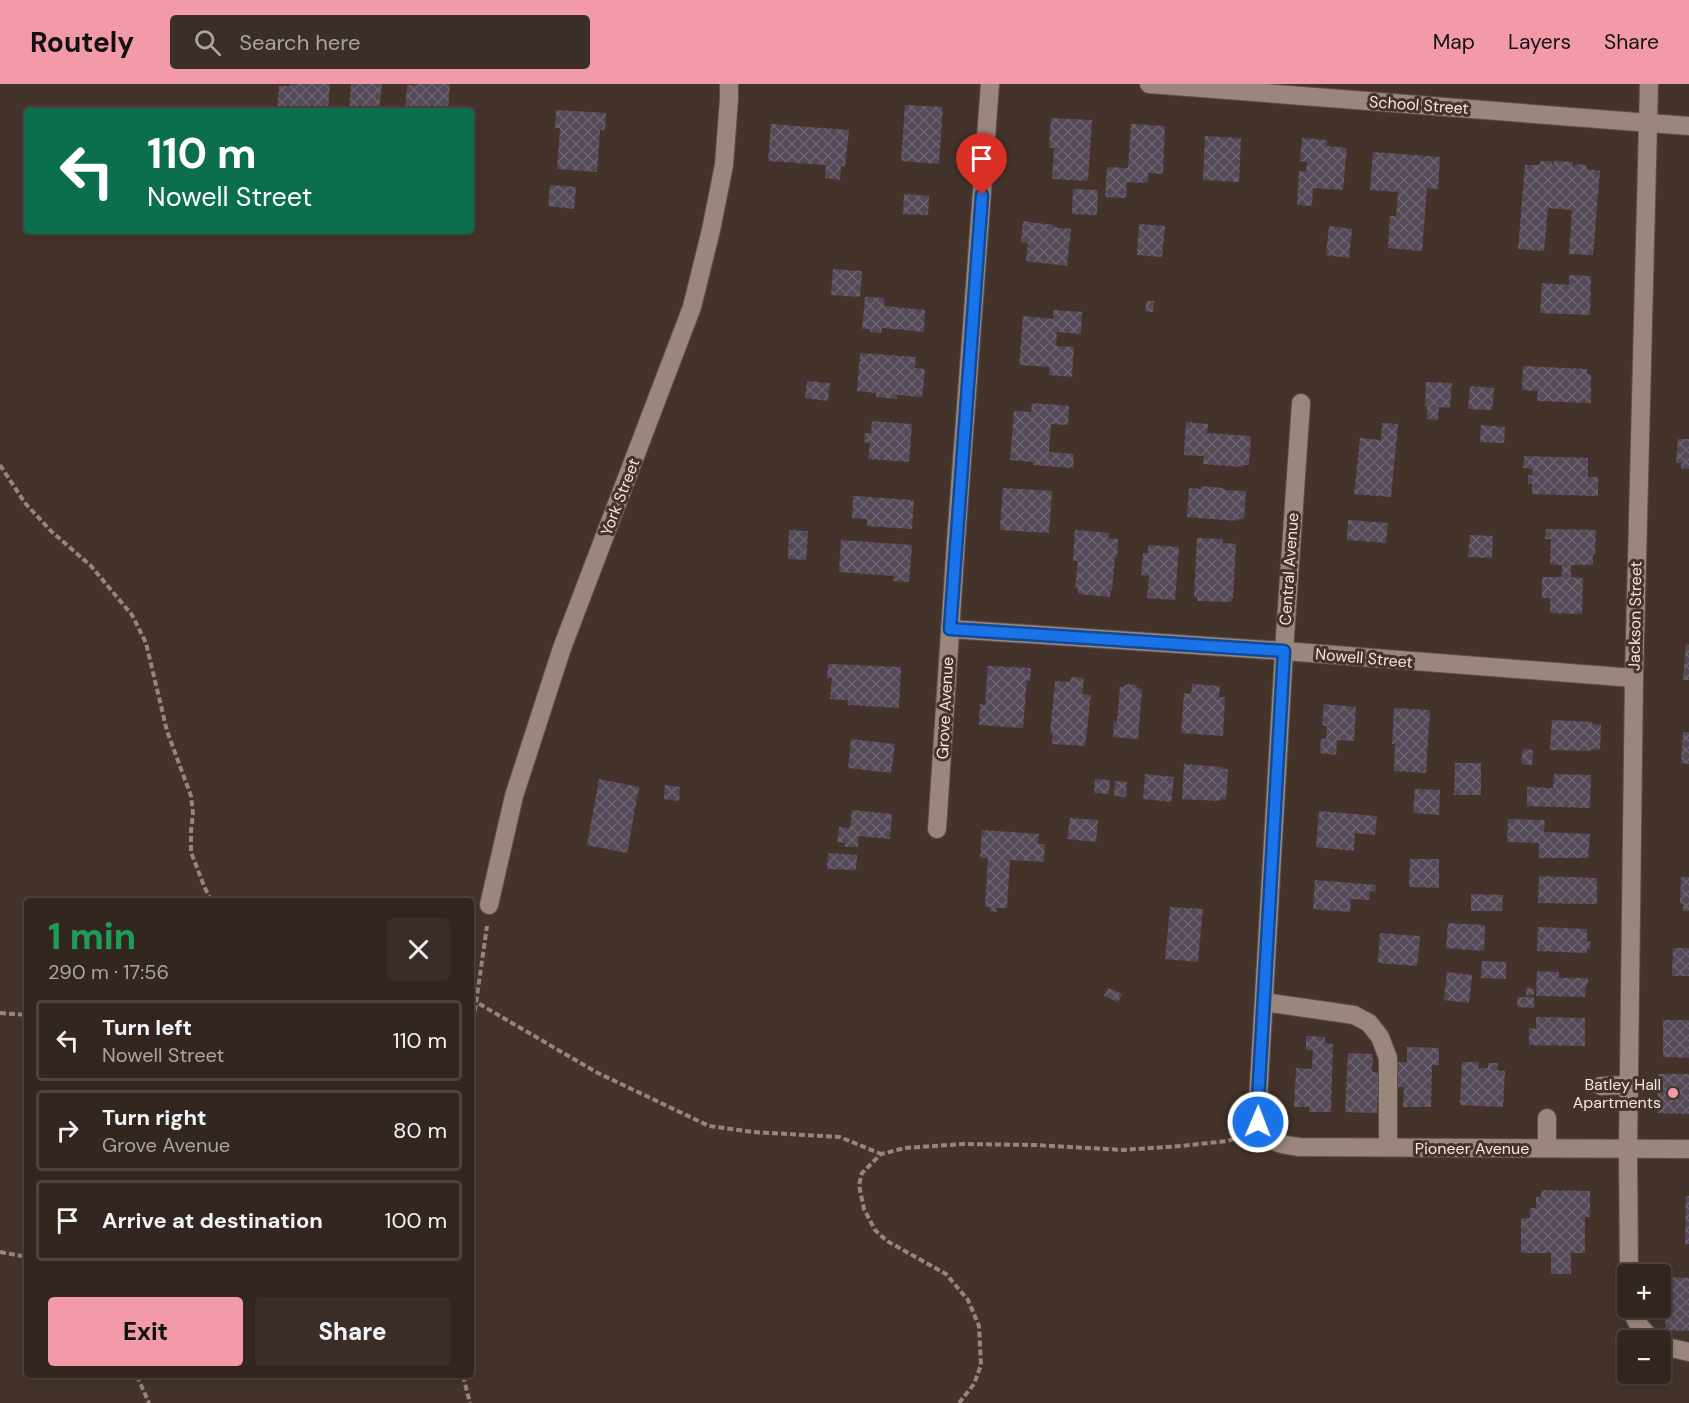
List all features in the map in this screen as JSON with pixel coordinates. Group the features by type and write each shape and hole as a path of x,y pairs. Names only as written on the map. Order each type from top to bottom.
{"street":[{"name":"York Street","path":"489,905 514,796 562,648 692,307 724,165 729,84"},
{"name":"Grove Avenue","path":"937,829 990,84"},
{"name":"School Street","path":"1149,84 1689,126"},
{"name":"Jackson Street","path":"1629,1264 1628,1085 1634,678 1649,84"},
{"name":"Central Avenue","path":"1260,1131 1258,1100 1301,403"},
{"name":"Nowell Street","path":"950,629 1284,651 1634,678"},
{"path":"1264,1002 1354,1015 1370,1023 1380,1036 1388,1058 1388,1147"},
{"path":"1601,1086 1628,1085"},
{"path":"1547,1118 1547,1148"},
{"name":"Pioneer Avenue","path":"1260,1131 1265,1137 1280,1144 1299,1147 1689,1149"},
{"path":"1671,1348 1689,1352"}],"path":[{"path":"0,465 25,503 51,531 91,566 126,607 147,643 167,731 191,796 193,814 191,852 209,898"},
{"path":"489,905 474,1001 596,1072 709,1126 753,1132 840,1137 881,1154"},
{"path":"0,1013 24,1015"},
{"path":"959,1403 974,1384 981,1365 979,1326 968,1300 946,1274 887,1241 875,1230 864,1209 859,1185 862,1173 881,1154 905,1148 963,1144 1123,1150 1158,1148 1227,1141 1260,1131"},
{"path":"0,1252 24,1256"},
{"path":"138,1378 149,1403"},
{"path":"464,1378 470,1403"}],"building":[{"path":"290,84 330,84 328,108 277,108 279,86 290,86"},
{"path":"351,84 382,84 379,108 349,108"},
{"path":"450,84 448,108 405,108 407,85"},
{"path":"905,105 943,107 939,164 901,161"},
{"path":"556,110 606,113 605,130 600,130 597,172 557,169 560,128 555,128"},
{"path":"1051,118 1092,120 1088,181 1052,179 1054,148 1049,148"},
{"path":"771,124 849,130 845,167 841,166 840,180 825,178 826,165 768,161"},
{"path":"1131,124 1165,126 1163,174 1148,173 1148,183 1127,182 1126,198 1105,197 1107,167 1128,168"},
{"path":"1205,136 1241,138 1239,182 1203,180"},
{"path":"1302,138 1327,140 1327,146 1347,148 1343,190 1313,188 1312,206 1297,205 1299,171 1306,172 1307,162 1300,161"},
{"path":"1373,152 1440,157 1438,189 1427,188 1422,251 1388,248 1390,216 1396,216 1398,192 1370,190"},
{"path":"1541,161 1551,161 1554,166 1554,161 1573,162 1573,168 1577,164 1586,165 1587,169 1600,171 1593,255 1569,254 1572,210 1548,208 1544,251 1518,249 1525,165 1539,165"},
{"path":"550,185 576,187 574,209 548,206"},
{"path":"1073,189 1098,190 1097,215 1072,214"},
{"path":"904,194 929,196 928,215 903,214"},
{"path":"1023,221 1071,229 1067,266 1026,261 1028,243 1021,242"},
{"path":"1139,224 1165,226 1162,257 1137,255"},
{"path":"1329,226 1352,229 1349,258 1326,255"},
{"path":"833,269 862,271 860,297 831,295"},
{"path":"1569,275 1591,276 1590,315 1540,313 1542,283 1569,285"},
{"path":"865,297 884,298 884,306 925,310 924,332 882,328 881,333 862,329"},
{"path":"1147,301 1154,301 1153,312 1145,311"},
{"path":"1054,310 1082,312 1081,334 1057,332 1056,346 1074,347 1072,377 1049,375 1050,367 1019,365 1023,316 1053,319"},
{"path":"860,353 916,357 915,368 925,369 922,397 897,395 897,399 876,397 876,393 857,391"},
{"path":"1523,366 1587,369 1587,374 1591,374 1591,403 1537,401 1538,391 1522,390"},
{"path":"807,381 830,383 828,401 805,398"},
{"path":"1426,382 1452,383 1450,408 1439,407 1438,420 1427,419"},
{"path":"1470,386 1494,388 1492,410 1468,409"},
{"path":"1032,403 1069,406 1068,425 1051,424 1049,452 1074,454 1073,468 1033,465 1033,462 1010,460 1014,411 1031,412"},
{"path":"872,421 912,424 909,462 868,459 870,443 864,442 865,433 871,433"},
{"path":"1186,422 1208,424 1207,433 1251,436 1249,465 1243,465 1243,467 1203,464 1204,456 1184,455"},
{"path":"1382,423 1398,424 1391,497 1354,494 1360,438 1381,440"},
{"path":"1481,425 1505,427 1504,443 1480,442"},
{"path":"1678,439 1689,439 1689,469 1681,469 1681,463 1676,463"},
{"path":"1524,456 1588,458 1588,477 1598,477 1598,496 1532,494 1532,484 1528,484 1528,475 1532,475 1533,469 1523,468"},
{"path":"1201,486 1246,491 1244,519 1238,519 1238,521 1187,517 1189,488 1201,489"},
{"path":"1003,488 1052,491 1049,533 1000,530"},
{"path":"853,496 914,500 912,529 867,526 867,519 852,518"},
{"path":"1348,520 1388,523 1386,543 1347,540"},
{"path":"1546,529 1596,530 1593,565 1571,565 1571,577 1583,578 1582,614 1550,613 1550,598 1542,598 1542,577 1562,577 1562,565 1550,564 1551,539 1545,539"},
{"path":"789,530 808,531 806,560 788,559"},
{"path":"1075,530 1109,533 1108,538 1118,539 1110,597 1078,594 1078,588 1075,588 1078,561 1073,561"},
{"path":"1470,535 1493,536 1492,558 1468,557"},
{"path":"1197,538 1223,539 1222,543 1236,544 1231,602 1197,601 1197,596 1194,597"},
{"path":"841,540 912,545 909,582 893,581 894,576 839,572"},
{"path":"1148,545 1179,547 1175,600 1147,598 1149,576 1141,575 1143,553 1148,553"},
{"path":"1686,644 1689,645 1689,680 1683,680"},
{"path":"828,664 901,667 899,708 848,705 848,700 830,699 832,678 827,678"},
{"path":"988,666 1031,668 1030,681 1027,680 1023,728 979,725 980,704 985,705"},
{"path":"1071,677 1084,678 1082,694 1091,695 1085,746 1052,744 1053,734 1050,733 1055,681 1070,682"},
{"path":"1128,684 1142,689 1138,739 1113,737 1114,722 1117,722 1120,687"},
{"path":"1192,684 1220,686 1219,697 1225,697 1223,736 1181,733 1184,693 1191,694"},
{"path":"1324,704 1356,707 1354,741 1337,740 1336,755 1320,753 1321,738 1326,739 1327,726 1322,726"},
{"path":"1394,708 1430,710 1426,773 1394,771 1395,744 1392,744"},
{"path":"1552,720 1592,722 1592,724 1601,725 1600,750 1550,750"},
{"path":"1683,732 1689,732 1689,764 1681,763"},
{"path":"851,739 895,744 891,773 848,768"},
{"path":"1523,749 1533,750 1532,765 1521,764"},
{"path":"1455,763 1481,763 1481,795 1454,795"},
{"path":"1184,764 1228,769 1226,800 1182,799"},
{"path":"1145,774 1174,777 1171,802 1143,799"},
{"path":"1554,774 1591,775 1590,808 1527,806 1527,787 1553,788"},
{"path":"599,779 639,787 627,853 587,845"},
{"path":"1095,779 1110,780 1109,794 1094,793"},
{"path":"1115,781 1127,782 1126,797 1114,796"},
{"path":"665,785 680,787 679,801 664,799"},
{"path":"1415,789 1440,790 1439,815 1413,813"},
{"path":"852,810 892,814 890,839 858,836 858,847 845,847 845,843 837,842 839,827 850,828"},
{"path":"1319,811 1377,816 1375,835 1355,833 1354,851 1316,847"},
{"path":"1070,818 1098,820 1096,842 1067,839"},
{"path":"1508,819 1545,820 1544,832 1590,834 1588,858 1539,858 1539,843 1507,842"},
{"path":"982,830 1039,834 1038,844 1045,844 1044,862 1010,860 1007,908 996,908 997,912 990,911 991,907 985,907 988,858 980,858"},
{"path":"828,853 857,855 856,870 827,869"},
{"path":"1410,859 1439,859 1439,888 1409,887"},
{"path":"1539,876 1597,878 1597,904 1538,903"},
{"path":"1681,877 1689,877 1689,911 1683,911 1683,904 1680,903"},
{"path":"1315,880 1376,885 1375,892 1370,891 1369,900 1351,899 1350,912 1313,909"},
{"path":"1471,894 1503,895 1502,911 1471,911"},
{"path":"1170,907 1203,909 1198,962 1165,959"},
{"path":"1448,923 1485,925 1484,951 1446,948"},
{"path":"1538,927 1587,929 1587,942 1590,941 1590,949 1587,948 1587,953 1537,951"},
{"path":"1380,933 1420,936 1417,966 1378,963"},
{"path":"1673,948 1689,948 1689,976 1672,976"},
{"path":"1482,961 1506,962 1506,979 1481,978"},
{"path":"1537,971 1559,972 1559,978 1588,978 1585,997 1536,996"},
{"path":"1447,972 1472,975 1469,1003 1444,1000"},
{"path":"1108,988 1122,994 1118,1002 1104,996"},
{"path":"1526,988 1534,989 1534,995 1526,996"},
{"path":"1518,997 1534,997 1534,1008 1517,1007"},
{"path":"1536,1017 1585,1018 1585,1046 1529,1045 1529,1028 1536,1029"},
{"path":"1663,1020 1689,1020 1689,1058 1663,1057"},
{"path":"1306,1036 1325,1037 1325,1043 1333,1044 1331,1112 1309,1112 1309,1107 1294,1107 1296,1068 1312,1069 1313,1050 1306,1050"},
{"path":"1407,1047 1439,1048 1439,1065 1432,1065 1431,1107 1403,1107 1404,1087 1397,1087 1397,1062 1407,1062"},
{"path":"1348,1053 1373,1054 1372,1072 1379,1073 1377,1113 1345,1112"},
{"path":"1462,1062 1479,1062 1478,1068 1488,1068 1488,1063 1498,1063 1497,1070 1505,1071 1503,1107 1460,1105"},
{"name":"Batley Hall Apartments","path":"1658,1074 1689,1074 1689,1114 1657,1113"},
{"path":"1542,1190 1590,1191 1590,1217 1585,1217 1585,1253 1571,1253 1571,1274 1551,1274 1551,1253 1521,1253 1521,1218 1530,1218 1530,1208 1536,1208 1536,1197 1541,1197"},
{"path":"1686,1196 1689,1196 1689,1244 1685,1244"},
{"path":"1671,1277 1689,1278 1689,1331 1665,1330 1665,1318 1671,1318"}],"place":[{"name":"Batley Hall Apartments","path":"1673,1093"}],"route":[{"path":"982,195 950,629 1284,651 1258,1122"}]}
